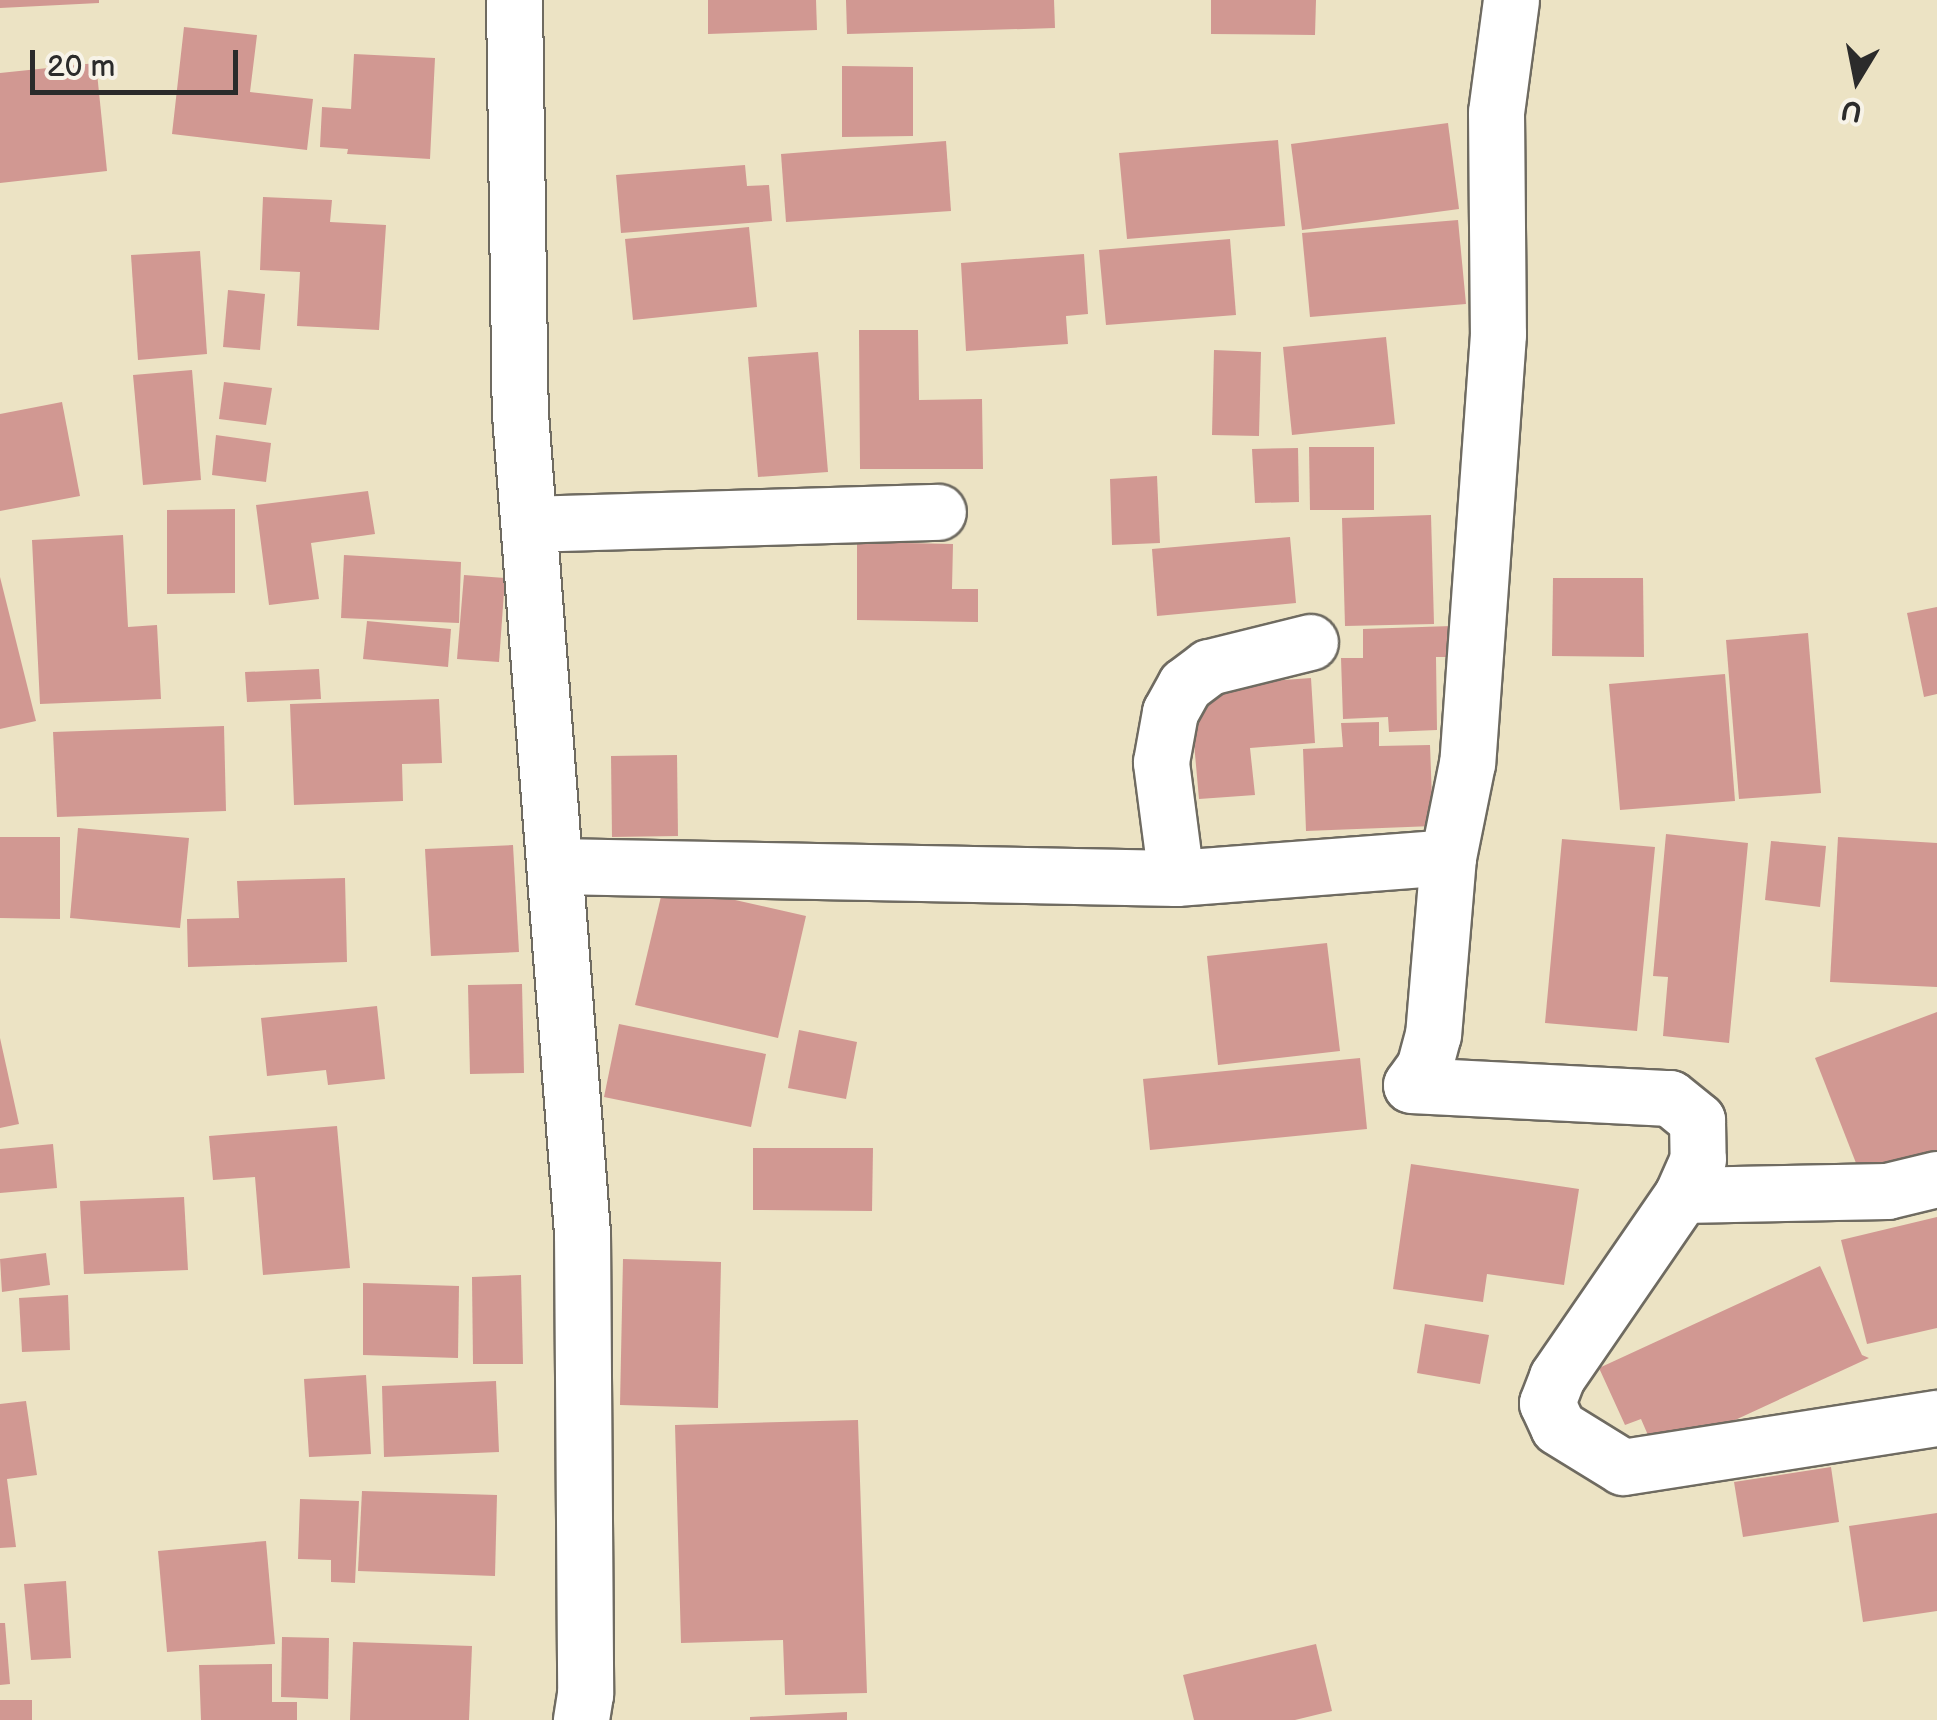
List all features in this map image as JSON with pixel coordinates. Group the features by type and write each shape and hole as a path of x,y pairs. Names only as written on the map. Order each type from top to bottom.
{"street":[{"path":"514,0 520,414 582,1233 582,1720"},
{"path":"1511,0 1496,112 1498,334 1467,763 1448,857 1433,1034 1424,1067 1411,1085 1670,1098 1697,1120 1698,1158 1682,1196 1556,1377 1547,1403 1558,1427 1623,1467 1937,1418"},
{"path":"529,524 938,512"},
{"path":"1176,878 1161,762 1170,712 1185,685 1209,667 1310,642"},
{"path":"555,866 1176,878 1448,857"},
{"path":"1682,1196 1887,1191 1937,1180"}],"building":[{"path":"0,0 99,0 99,3 0,8"},
{"path":"708,0 816,0 817,30 708,34"},
{"path":"846,0 1054,0 1055,28 847,34"},
{"path":"1211,0 1316,0 1315,35 1211,34"},
{"path":"184,27 257,35 250,92 313,99 307,150 172,134"},
{"path":"354,54 435,58 430,159 347,154 348,149 320,147 322,107 351,109"},
{"path":"96,63 107,171 0,183 0,73"},
{"path":"842,66 913,67 913,136 842,137"},
{"path":"1448,123 1459,209 1302,230 1291,144"},
{"path":"1278,140 1285,226 1127,239 1119,153"},
{"path":"946,141 951,211 786,222 781,154"},
{"path":"745,165 747,186 769,185 772,221 621,233 616,175"},
{"path":"263,197 332,200 330,222 386,225 379,330 297,326 300,272 260,270"},
{"path":"1458,220 1466,304 1310,317 1302,233"},
{"path":"749,227 757,307 633,320 625,239"},
{"path":"1230,239 1236,315 1106,325 1099,250"},
{"path":"200,251 207,354 138,360 131,255"},
{"path":"1084,254 1088,314 1066,316 1068,344 966,351 961,263"},
{"path":"228,290 265,294 260,350 223,347"},
{"path":"859,330 918,330 919,400 982,399 983,469 860,469"},
{"path":"1386,337 1395,424 1292,435 1283,347"},
{"path":"1214,350 1261,352 1259,436 1212,435"},
{"path":"818,352 828,472 758,477 748,357"},
{"path":"192,370 201,480 143,485 133,375"},
{"path":"224,382 272,388 266,425 219,419"},
{"path":"62,402 80,496 0,511 0,414"},
{"path":"216,435 271,443 266,482 212,475"},
{"path":"1309,447 1374,447 1374,510 1310,510"},
{"path":"1298,448 1299,502 1255,503 1252,449"},
{"path":"1157,476 1160,543 1112,545 1110,479"},
{"path":"368,491 375,534 311,543 319,599 269,605 256,505"},
{"path":"235,509 235,593 167,594 167,510"},
{"path":"1431,515 1434,624 1345,626 1342,518"},
{"path":"123,535 128,627 157,625 161,699 40,704 32,540"},
{"path":"1290,537 1296,603 1157,616 1152,549"},
{"path":"857,542 953,544 952,589 978,589 978,622 857,620"},
{"path":"344,555 461,562 459,623 341,618"},
{"path":"464,575 505,578 499,662 457,659"},
{"path":"0,577 36,721 0,729"},
{"path":"1553,578 1643,578 1644,657 1552,656"},
{"path":"1937,607 1937,694 1924,697 1907,613"},
{"path":"367,621 451,629 448,667 363,659"},
{"path":"1451,626 1453,657 1436,657 1437,730 1389,732 1388,717 1343,719 1341,658 1363,658 1363,629"},
{"path":"1808,633 1821,793 1739,799 1726,640"},
{"path":"319,669 321,699 247,702 245,672"},
{"path":"1725,674 1735,801 1620,810 1609,684"},
{"path":"1311,678 1315,743 1250,748 1255,795 1199,799 1189,687"},
{"path":"439,699 442,763 402,764 403,801 294,805 290,704"},
{"path":"1379,722 1379,746 1430,745 1433,826 1306,831 1303,749 1343,747 1341,723"},
{"path":"224,726 226,811 57,817 53,732"},
{"path":"677,755 678,836 612,837 611,756"},
{"path":"78,828 189,838 180,928 70,918"},
{"path":"1666,834 1748,843 1729,1043 1663,1036 1668,977 1653,976"},
{"path":"0,837 60,837 60,919 0,918"},
{"path":"1838,837 1937,843 1937,987 1830,982"},
{"path":"1562,839 1655,847 1637,1031 1545,1023"},
{"path":"1771,841 1826,846 1820,907 1765,900"},
{"path":"513,845 519,952 431,956 425,849"},
{"path":"345,878 347,962 188,967 187,919 239,918 237,881"},
{"path":"664,884 806,916 778,1038 635,1005"},
{"path":"1327,943 1340,1051 1218,1065 1207,956"},
{"path":"522,984 524,1073 470,1074 468,985"},
{"path":"377,1006 385,1079 328,1085 326,1070 267,1076 261,1018"},
{"path":"1937,1012 1937,1153 1863,1181 1815,1058"},
{"path":"619,1024 766,1054 751,1127 604,1097"},
{"path":"799,1030 857,1042 846,1099 788,1088"},
{"path":"0,1038 19,1124 0,1128"},
{"path":"1360,1058 1367,1129 1150,1150 1143,1079"},
{"path":"337,1126 350,1268 263,1275 255,1177 213,1180 209,1136"},
{"path":"53,1144 57,1188 0,1193 0,1149"},
{"path":"753,1148 873,1148 872,1211 753,1210"},
{"path":"1411,1164 1579,1189 1564,1285 1487,1274 1483,1302 1393,1289"},
{"path":"184,1197 188,1270 84,1274 80,1201"},
{"path":"1937,1217 1937,1328 1867,1344 1841,1240"},
{"path":"46,1253 50,1285 2,1292 0,1259"},
{"path":"623,1259 721,1262 718,1408 620,1405"},
{"path":"1820,1266 1862,1355 1869,1358 1657,1456 1641,1419 1625,1425 1599,1368"},
{"path":"521,1275 523,1364 473,1364 472,1277"},
{"path":"363,1283 459,1286 458,1358 363,1355"},
{"path":"68,1295 70,1350 22,1352 19,1298"},
{"path":"1425,1324 1489,1335 1480,1384 1417,1373"},
{"path":"366,1375 371,1454 309,1457 304,1379"},
{"path":"496,1381 499,1452 384,1457 382,1386"},
{"path":"26,1401 37,1475 7,1479 16,1547 0,1548 0,1404"},
{"path":"858,1420 867,1693 785,1695 783,1640 681,1643 675,1425"},
{"path":"1831,1467 1839,1522 1743,1537 1734,1482"},
{"path":"362,1491 497,1495 495,1576 358,1571"},
{"path":"300,1499 359,1501 355,1583 331,1582 331,1560 298,1559"},
{"path":"1937,1513 1937,1611 1863,1622 1849,1526"},
{"path":"266,1541 275,1644 167,1652 158,1551"},
{"path":"66,1581 71,1658 31,1660 24,1584"},
{"path":"0,1623 5,1623 10,1684 0,1685"},
{"path":"282,1637 329,1638 328,1699 281,1697"},
{"path":"353,1642 472,1646 469,1720 350,1720"},
{"path":"1316,1644 1332,1711 1295,1720 1194,1720 1183,1675"},
{"path":"272,1664 272,1702 297,1702 297,1720 201,1720 199,1665"},
{"path":"0,1700 32,1700 32,1720 0,1720"},
{"path":"847,1712 847,1720 750,1720 750,1717"}]}
